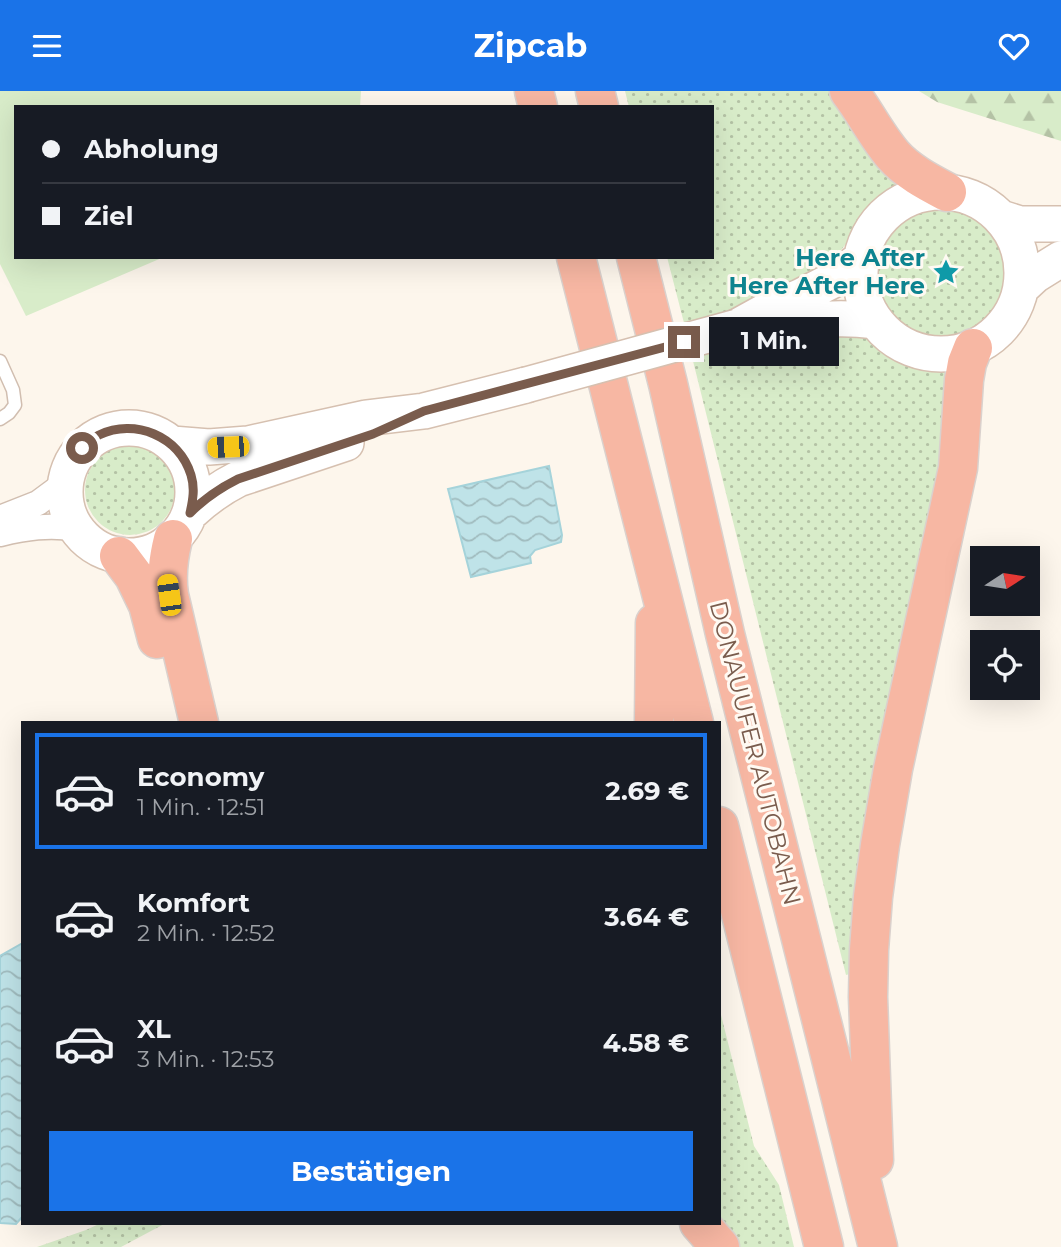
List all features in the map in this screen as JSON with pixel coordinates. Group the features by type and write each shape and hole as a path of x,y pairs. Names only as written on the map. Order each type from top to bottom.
{"highway":[{"path":"849,91 894,157 923,180 947,192"},
{"path":"577,259 694,721"},
{"name":"DONAUUFER AUTOBAHN","path":"637,259 728,648 878,1247"},
{"path":"878,1247 868,997 873,897 893,769 958,468 964,380 967,363 974,348"},
{"path":"182,526 168,558 166,577 199,721"},
{"path":"119,556 134,576 148,604 177,721"},
{"path":"654,721 657,572"},
{"path":"721,833 824,1247"},
{"path":"701,1225 720,1247"}],"main road":[{"path":"947,192 967,196 986,205 1001,218 1015,239 1022,263 1021,288 1015,307 1005,324 990,338 974,348 953,354 930,354 909,349 890,337 875,321 862,291 861,259 868,236 882,217 901,202 923,194 947,192"},
{"path":"1001,218 1020,224 1061,224"},
{"path":"172,444 228,447 366,418 424,411 526,385 737,327 833,280 861,259"},
{"path":"1021,288 1035,275 1061,259"},
{"path":"737,327 770,327 839,318 875,321"},
{"path":"182,526 194,494 191,476 184,459 172,444 156,433 136,428 107,432 82,448 71,464 65,484 65,499 68,515 76,529 87,542 102,551 119,556 138,557 157,551 182,526 205,499 238,479 373,434 424,411"}],"street":[{"path":"0,518 38,503 65,484"},
{"path":"0,534 46,526 76,529"}],"lane":[{"path":"0,361 13,390 15,405 0,419"}],"green space":[{"path":"0,91 361,91 360,105 14,105 14,259 159,259 26,316 0,264"},
{"path":"625,91 838,91 903,186 879,203 833,260 814,276 733,310 684,323 668,259 714,259 714,105 628,105"},
{"path":"919,91 1061,91 1061,141 937,102"},
{"path":"941,207 966,212 987,226 1001,247 1006,272 1001,297 987,318 966,332 941,337 916,332 895,318 881,297 876,272 881,247 895,226 916,212"},
{"path":"803,333 869,337 905,360 919,365 952,368 952,394 857,972 846,975 692,357 742,343"},
{"path":"130,445 147,449 162,458 171,473 175,490 171,507 162,522 147,531 130,535 113,531 98,522 89,507 85,490 89,473 98,458 113,449"},
{"path":"721,1015 754,1146 779,1185 794,1247 739,1247 720,1225"},
{"path":"97,1225 162,1225 121,1247 37,1247"}],"water":[{"path":"549,466 561,542 535,550 530,556 531,563 471,577 448,489"},
{"path":"21,944 21,1218 16,1224 0,1223 0,956"}],"place":[{"name":"Here After Here After Here","path":"946,272"}],"route":[{"path":"82,448 98,436 117,429 136,428 156,433 172,444 184,459 194,494 190,513 205,499 238,479 373,434 424,411 684,342"}]}
